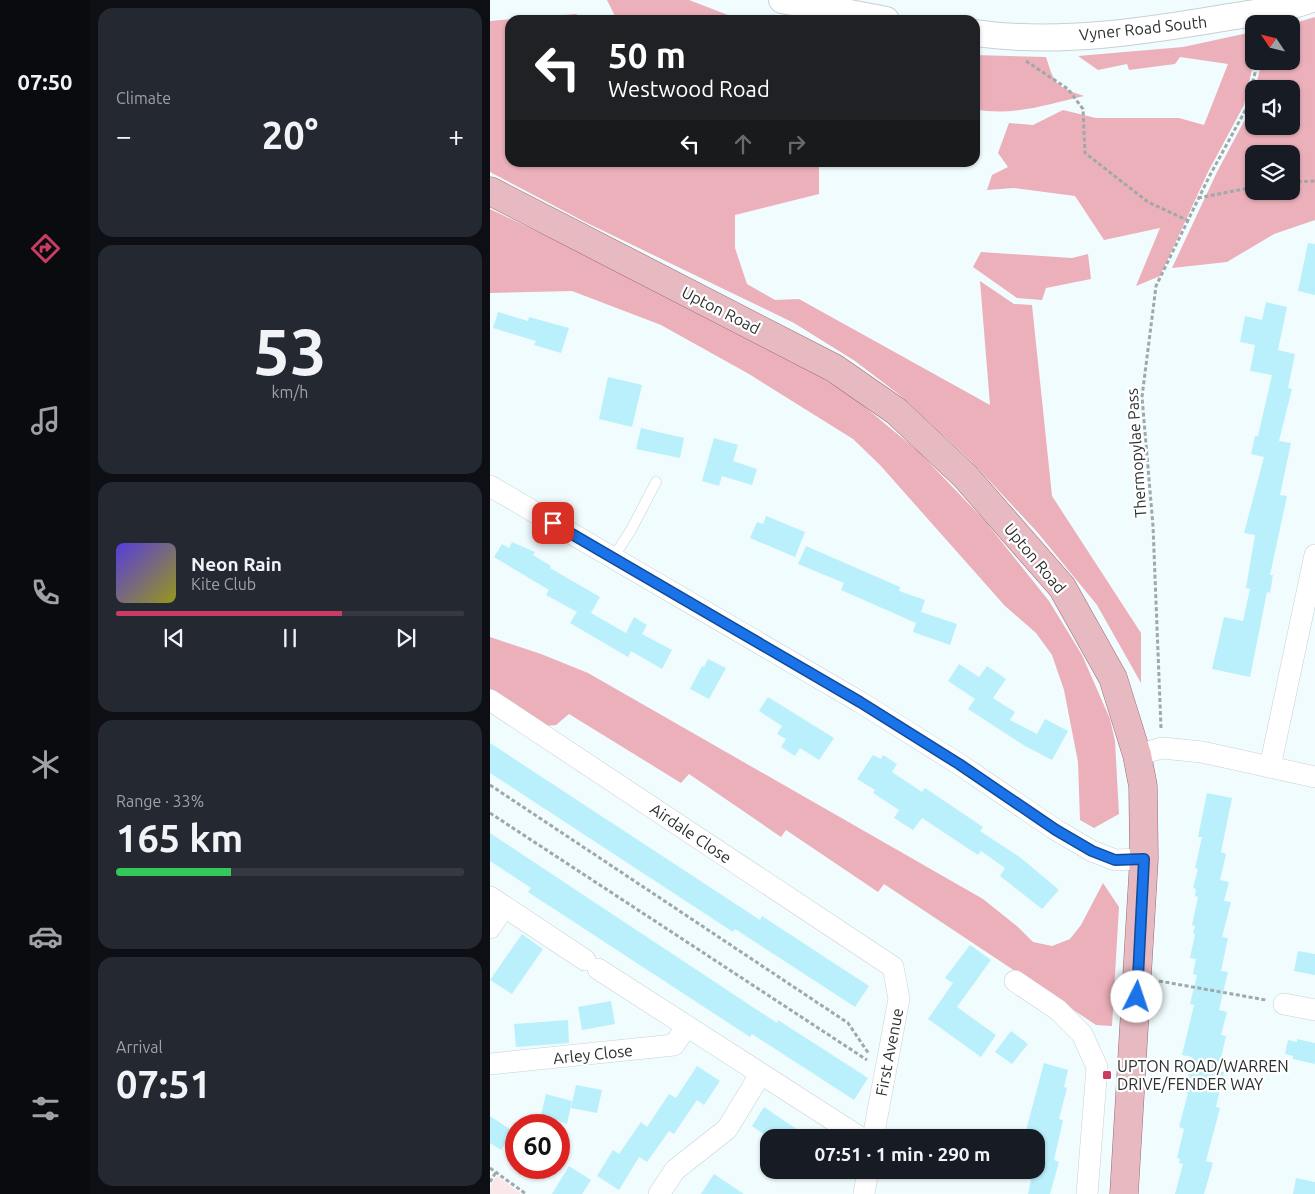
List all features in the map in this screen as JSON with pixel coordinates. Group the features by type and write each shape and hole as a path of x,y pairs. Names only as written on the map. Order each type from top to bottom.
{"main road":[{"name":"Upton Road","path":"490,191 834,368 896,411 965,476 1062,588 1113,678 1150,751 1143,786 1144,859 1139,977 1124,1194"}],"street":[{"name":"Vyner Road South","path":"980,33 1044,37 1167,28 1281,9 1309,0"},
{"path":"798,2 862,15"},
{"path":"490,486 860,702 959,764 1056,830 1092,851 1115,860 1144,859"},
{"path":"1270,767 1315,555"},
{"name":"Airdale Close","path":"490,700 893,967"},
{"path":"1150,751 1202,752 1315,776"},
{"path":"490,928 497,902 686,1027 847,1129"},
{"name":"First Avenue","path":"874,1129 899,999 893,967"},
{"path":"1015,981 1058,1010 1082,1034 1098,1067 1087,1194"},
{"path":"1284,1004 1315,1010"},
{"name":"Arley Close","path":"490,1064 674,1045 686,1027"},
{"path":"659,1194 675,1170 727,1129 760,1075"},
{"path":"864,1194 866,1179"}],"lane":[{"path":"613,558 631,530 656,482"}],"path":[{"path":"1020,57 1068,90 1084,109 1085,153 1148,202 1189,221"},
{"name":"Thermopylae Pass","path":"1150,751 1153,526 1142,397 1156,286 1189,221 1198,198 1246,109 1256,70"},
{"path":"1300,182 1315,181"},
{"path":"1198,198 1245,189"},
{"path":"490,785 848,1023 884,1072"},
{"path":"490,813 884,1072"},
{"path":"1139,977 1284,1004"},
{"path":"490,1168 526,1194"},
{"path":"490,1182 496,1172"}],"shaded area":[{"path":"607,0 689,0 728,15 614,15"},
{"path":"1315,17 1315,220 1274,234 1227,262 1172,268 1217,172 1245,119 1245,135 1300,135 1300,80 1257,80 1260,70 1300,70 1300,21"},
{"path":"505,20 505,167 819,167 819,194 735,215 735,248 747,284 775,300 799,299 990,405 980,281 1014,304 1032,305 1052,496 1141,633 1141,683 1097,605 1038,533 971,461 901,396 855,361 794,323 585,222 490,172 490,21"},
{"path":"1245,34 1245,70 1252,70 1250,80 1245,80 1244,105 1208,172 1160,276 1136,286 1160,228 1104,240 1075,196 1014,188 987,190 992,175 1008,167 998,153 1009,123 1033,125 1063,110 1096,118 1179,118 1204,125 1228,64 1180,57 1175,64 1129,70 1127,64 1098,70 1078,56 1183,47"},
{"path":"980,55 1046,57 1058,84 1084,96 1016,111 980,110"},
{"path":"490,209 744,330 853,397 919,452 985,521 1049,601 1082,655 1110,719 1115,741 1119,814 1094,828 1080,820 1078,762 1064,690 1052,655 1036,633 1005,606 880,465 853,439 749,374 661,325 572,291 490,293"},
{"path":"981,252 1072,258 1088,254 1091,279 1046,288 1042,300 1017,298 973,267"},
{"path":"490,637 541,654 588,673 983,899 1018,927 1033,942 1052,946 1070,939 1081,925 1103,883 1119,907 1112,1026 1096,1025 884,884 878,892 786,830 781,837 689,774 681,783 569,714 556,725 545,726 490,690"},
{"path":"497,1176 521,1194 490,1194 490,1187"}],"building":[{"path":"1308,243 1315,244 1315,295 1298,291"},
{"path":"1266,302 1287,307 1278,350 1295,354 1288,388 1292,389 1279,441 1291,443 1280,495 1287,496 1270,575 1273,575 1270,593 1267,592 1250,677 1212,669 1224,617 1243,621 1250,589 1246,588 1255,535 1244,533 1264,457 1251,454 1255,436 1258,436 1272,375 1250,371 1255,345 1240,342 1245,316 1262,320"},
{"path":"498,312 528,321 529,317 569,328 561,353 534,345 536,341 493,328"},
{"path":"608,377 642,385 632,427 599,419"},
{"path":"641,428 684,438 680,458 636,449"},
{"path":"714,438 738,445 733,461 757,469 752,485 722,476 719,486 702,481"},
{"path":"766,516 805,532 795,557 750,538 757,522 763,524"},
{"path":"512,542 535,552 533,555 551,566 550,568 600,597 591,613 626,633 634,617 647,625 642,634 672,650 662,669 631,651 628,657 570,623 577,612 546,595 549,590 494,557 502,544 509,548"},
{"path":"806,546 900,587 899,591 925,600 921,612 957,624 950,645 913,632 916,623 841,590 844,583 798,564"},
{"path":"708,659 726,668 709,699 690,689 702,666 704,667"},
{"path":"959,664 979,677 987,666 1006,679 993,698 1015,712 1010,720 1037,734 1045,719 1068,731 1052,760 1025,746 968,709 975,699 948,681"},
{"path":"768,697 834,738 819,760 800,748 795,756 781,747 786,739 777,734 782,726 759,711"},
{"path":"490,743 760,920 762,916 869,986 855,1007 735,929 733,932 490,773"},
{"path":"873,755 881,759 883,755 897,764 892,772 922,792 925,788 983,827 980,831 1021,858 1059,890 1042,909 1000,876 1005,868 981,851 978,855 922,818 913,830 894,818 899,810 873,793 875,790 857,779"},
{"path":"1207,793 1232,798 1221,852 1226,854 1220,880 1229,882 1224,901 1231,902 1222,937 1228,938 1221,971 1228,972 1219,1010 1227,1012 1221,1035 1226,1036 1218,1071 1224,1072 1216,1107 1220,1108 1206,1161 1213,1163 1204,1194 1175,1194 1183,1164 1179,1163 1180,1159 1177,1158 1184,1129 1179,1127 1188,1093 1185,1092 1192,1057 1182,1055 1194,1005 1190,1004 1197,975 1193,974 1196,959 1190,958 1195,934 1193,933 1195,926 1192,925 1198,897 1195,896 1196,889 1193,888 1198,869 1195,868 1202,837 1198,837"},
{"path":"490,833 777,1023 778,1020 868,1078 854,1100 752,1034 750,1037 528,892 531,888 490,861"},
{"path":"522,934 543,949 512,994 490,980"},
{"path":"970,945 991,960 957,1007 996,1035 981,1057 928,1019 953,983 945,978"},
{"path":"1298,951 1315,954 1315,975 1294,971"},
{"path":"611,1001 615,1024 582,1030 578,1007"},
{"path":"568,1020 569,1043 516,1047 514,1024"},
{"path":"1011,1031 1028,1044 1012,1064 995,1052"},
{"path":"1297,1039 1315,1043 1315,1064 1293,1059 1293,1056 1285,1054 1288,1040 1297,1042"},
{"path":"1044,1063 1068,1070 1064,1087 1067,1088 1059,1119 1063,1120 1054,1160 1059,1162 1050,1194 1028,1194 1031,1179 1045,1179 1045,1129 1026,1129"},
{"path":"697,1066 720,1081 704,1105 697,1100 674,1134 669,1131 647,1162 639,1157 619,1190 597,1176 613,1150 619,1154 641,1122 647,1127 669,1094 676,1098"},
{"path":"576,1085 602,1090 597,1113 571,1108"},
{"path":"546,1094 572,1101 569,1114 541,1114"},
{"path":"764,1107 797,1129 760,1129 760,1132 752,1126"},
{"path":"490,1116 505,1126 505,1144 501,1150 490,1143"},
{"path":"570,1167 591,1180 582,1194 552,1194 561,1179 570,1179"},
{"path":"714,1174 744,1194 701,1194"},
{"path":"1296,1178 1315,1182 1315,1194 1293,1194"}],"place":[{"name":"UPTON ROAD/WARREN DRIVE/FENDER WAY","path":"1107,1075"}],"route":[{"path":"553,523 860,702 959,764 1056,830 1092,851 1115,860 1144,859 1137,997"}]}
